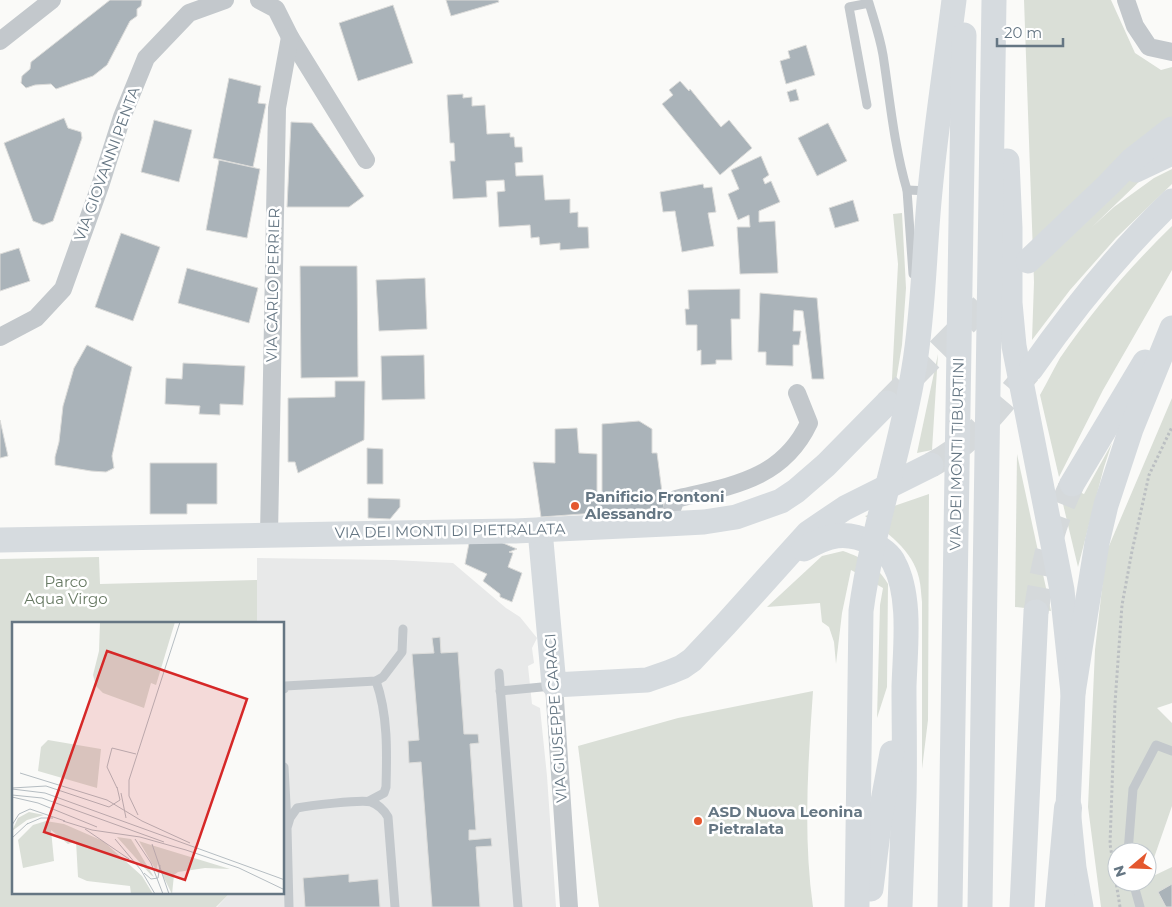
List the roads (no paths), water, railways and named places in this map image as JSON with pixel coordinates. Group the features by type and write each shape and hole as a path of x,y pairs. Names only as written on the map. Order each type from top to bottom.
{"highway":[{"path":"1059,907 1068,808"}],"street":[{"path":"0,41 52,0"},
{"name":"VIA GIOVANNI PENTA","path":"0,337 36,318 63,289 100,186 122,116 146,58 189,13 225,0"},
{"path":"259,0 276,9 290,37 366,160"},
{"path":"856,907 860,636 864,590 876,531 912,382 918,333 919,190 954,0"},
{"name":"VIA DEI MONTI TIBURTINI","path":"950,907 964,0"},
{"name":"VIA DEI MONTI TIBURTINI","path":"980,907 994,0"},
{"path":"1126,0 1135,26 1148,47 1172,52"},
{"name":"VIA CARLO PERRIER","path":"269,534 277,108 290,37"},
{"path":"994,54 1006,146 1010,228 1010,303 1014,346 1062,590 1073,693"},
{"path":"1028,261 1132,160 1172,129"},
{"path":"1108,185 1172,152"},
{"path":"1031,369 1066,319 1102,274 1142,229 1172,201"},
{"path":"1072,484 1172,318"},
{"path":"1081,907 1076,884 1068,808 1073,693 1097,543 1106,505 1131,429 1172,328"},
{"path":"666,524 676,500 743,483 777,465 801,440 809,423 797,393"},
{"name":"VIA DEI MONTI DI PIETRALATA","path":"0,540 540,530 704,522 736,517 781,501 807,482 887,403"},
{"path":"554,685 647,680 670,672 692,660 769,578 802,538 825,520 845,508 931,465"},
{"name":"VIA GIUSEPPE CARACI","path":"540,530 554,685 570,907"},
{"path":"769,578 800,552 820,540 834,536 855,536 865,540 882,550 895,564 903,589 905,630 904,796 900,907"},
{"path":"1022,907 1036,612"},
{"path":"869,907 880,817 904,687"}],"lane":[{"path":"868,104 849,7 869,3 882,53 897,149 919,190"},
{"path":"285,686 376,681 383,678 402,652 403,629"},
{"path":"499,673 518,907"},
{"path":"376,681 381,694 383,710 386,788 395,907"},
{"path":"500,691 554,685"},
{"path":"1129,842 1133,789 1156,745 1172,751"},
{"path":"285,787 290,907"},
{"path":"287,828 296,808 369,801 384,793 386,788"},
{"path":"369,801 383,809 388,817"},
{"path":"1136,892 1140,907"}],"tunnel":[{"path":"887,403 1001,287"},
{"path":"931,465 960,446 986,422 1031,369"},
{"path":"1036,612 1049,547 1058,516 1072,484"}],"place":[{"name":"Panificio Frontoni Alessandro","path":"575,506"},
{"name":"ASD Nuova Leonina Pietralata","path":"698,821"}],"park label":[{"name":"Parco Aqua Virgo","path":"66,590"}]}
